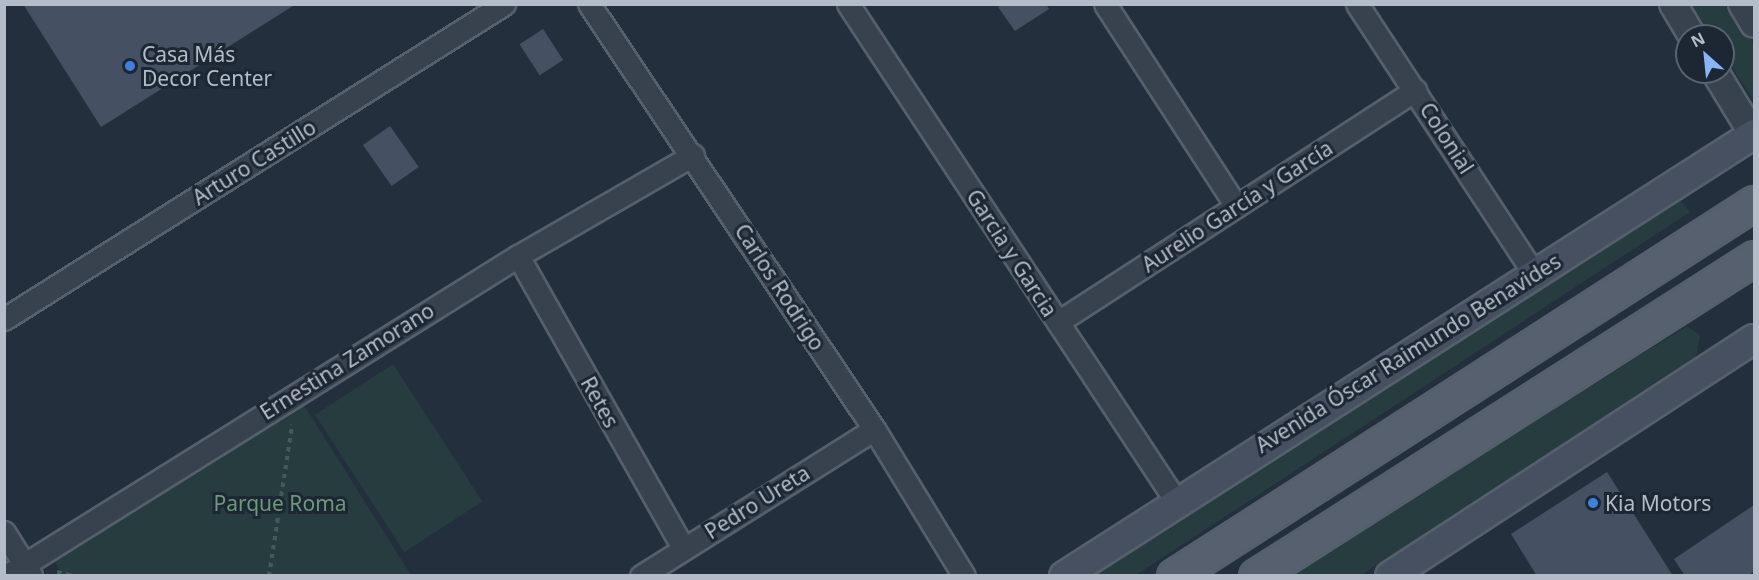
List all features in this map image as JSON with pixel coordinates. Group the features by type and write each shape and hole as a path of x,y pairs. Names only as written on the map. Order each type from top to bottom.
{"main road":[{"name":"Avenida Óscar Raimundo Benavides","path":"1064,576 1176,501 1754,135"},
{"path":"1174,576 1755,203"},
{"path":"1256,576 1755,258"},
{"path":"1390,576 1755,339"}],"street":[{"name":"Arturo Castillo","path":"4,319 504,4"},
{"name":"Carlos Rodrigo","path":"589,4 693,155 874,429 964,576"},
{"name":"Garcia y Garcia","path":"848,4 1176,501"},
{"path":"1105,4 1236,206"},
{"name":"Colonial","path":"1357,4 1534,273"},
{"path":"1673,4 1685,24"},
{"path":"1743,4 1755,24"},
{"path":"1722,84 1754,135"},
{"name":"Aurelio García y García","path":"1058,322 1415,90"},
{"name":"Ernestina Zamorano","path":"6,576 28,570 297,392 518,256 693,155"},
{"name":"Retes","path":"518,256 683,548"},
{"name":"Pedro Ureta","path":"641,576 874,429"},
{"path":"4,532 28,570"}],"path":[{"path":"269,576 297,392"}],"green space":[{"path":"1692,5 1730,5 1754,44 1754,101 1735,72 1735,24 1704,24"},
{"path":"1678,197 1690,212 1136,575 1090,576"},
{"path":"1687,326 1700,335 1696,357 1361,575 1290,575"},
{"path":"393,364 482,502 404,552 315,415"},
{"name":"Parque Roma","path":"302,402 411,575 63,576 53,559"}],"building":[{"name":"Casa Más Decor Center","path":"23,4 296,4 101,127"},
{"path":"1002,4 1046,4 1049,9 1015,31 998,7"},
{"path":"543,29 563,60 540,75 520,44"},
{"path":"390,126 419,167 392,186 363,145"},
{"name":"Kia Motors","path":"1607,472 1673,576 1537,576 1511,534"},
{"path":"1754,505 1754,571 1748,576 1685,576 1674,559"}],"place":[{"name":"Casa Más Decor Center","path":"130,66"},
{"name":"Kia Motors","path":"1593,503"}]}
